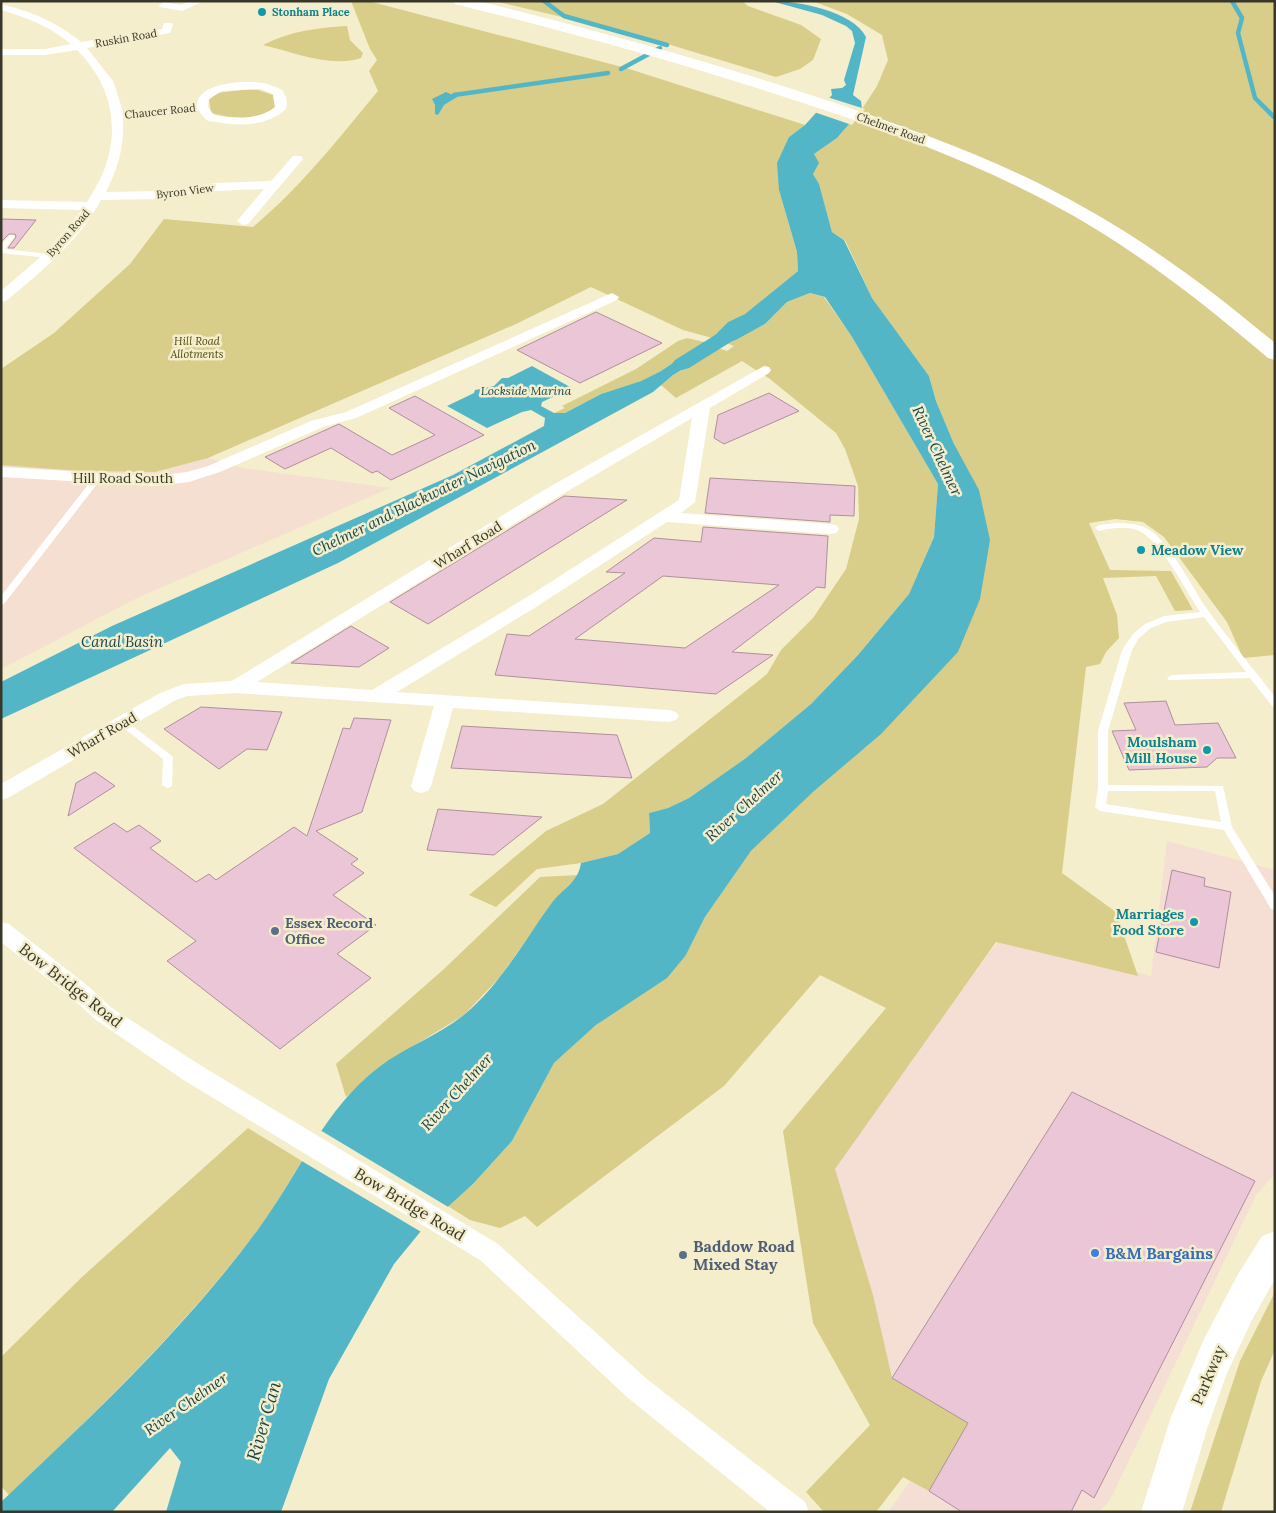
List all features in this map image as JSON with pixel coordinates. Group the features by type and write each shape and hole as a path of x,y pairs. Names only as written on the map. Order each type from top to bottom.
{"main road":[{"name":"Chelmer Road","path":"460,1 604,37 793,94 902,131 959,154 1025,184 1125,239 1198,288 1275,354"},
{"name":"Parkway","path":"1161,1512 1191,1416 1220,1346 1254,1278 1275,1247"}],"street":[{"path":"164,5 182,8 198,1"},
{"name":"Byron Road","path":"1,7 38,18 80,46 102,72 115,96 119,115 118,145 107,177 94,201 81,221 48,256 14,283 1,298"},
{"name":"Ruskin Road","path":"80,46 166,31 168,24"},
{"path":"1,52 45,52 80,46"},
{"name":"Chaucer Road","path":"262,86 278,92 281,100 281,108 275,115 235,121 210,118 202,107 203,98 210,92 220,88 262,86"},
{"name":"Chaucer Road","path":"119,115 202,107"},
{"path":"243,221 297,159"},
{"name":"Byron View","path":"1,204 94,201 163,195 215,187 273,185"},
{"name":"Hill Road South","path":"1,472 155,481 189,477 241,458 317,424 351,415 612,297"},
{"name":"Wharf Road","path":"236,687 550,494 764,370"},
{"path":"376,696 530,603 687,502 702,407"},
{"path":"664,517 830,528"},
{"name":"Wharf Road","path":"1,794 148,708 184,690 236,687 669,716"},
{"path":"421,786 445,701"},
{"name":"Bow Bridge Road","path":"1,930 80,992 104,1014 191,1072 489,1252 638,1389 794,1512"}],"lane":[{"path":"1,250 12,236"},
{"path":"1,250 48,256"},
{"path":"1,602 97,479"},
{"path":"1099,528 1133,526 1148,532 1162,549 1206,614 1275,704"},
{"path":"1206,614 1164,619 1148,626 1136,636 1127,650 1103,731 1103,788 1100,807 1227,827"},
{"path":"1172,678 1254,675"},
{"path":"123,723 168,758 167,785"},
{"path":"1103,788 1219,788 1227,827 1272,890 1275,906"}],"shaded area":[{"path":"208,458 242,468 390,488 137,598 1,669 1,465 80,471 155,472"},
{"path":"1167,841 1275,870 1275,1174 1256,1195 1110,1500 1099,1512 888,1512 952,1424 884,1378 828,1169 1002,936 1151,976"}],"green space":[{"name":"Hill Road Allotments","path":"351,1 368,1 626,68 805,125 789,137 779,190 797,252 798,271 745,314 728,322 712,338 683,330 591,287 516,324 208,458 155,472 80,471 1,465 1,369 54,333 130,264 164,219 253,227 271,212 303,179 334,145 378,91 369,71 377,60 370,49"},
{"path":"494,1 742,1 748,6 801,25 821,39 813,60 800,69 776,77 638,35"},
{"path":"812,1 1275,1 1275,655 1243,658 1227,622 1164,537 1143,522 1116,519 1089,523 1110,570 1171,571 1193,610 1175,611 1156,576 1103,578 1117,615 1119,638 1106,652 1100,664 1086,667 1062,873 1116,912 1138,976 996,942 835,1169 873,1295 892,1378 968,1423 929,1491 903,1477 876,1512 824,1512 806,1492 870,1425 813,1323 783,1131 886,1008 820,975 724,1086 537,1227 525,1216 500,1228 470,1220 448,1206 473,1184 512,1141 554,1063 596,1025 686,955 705,917 751,851 958,652 954,444 936,401 929,376 872,298 845,240 832,232 819,185 813,174 814,154 837,138 862,109 877,86 888,60 882,35 847,14"},
{"path":"347,26 350,40 363,53 361,58 349,61 325,60 263,45 283,36 304,31"},
{"path":"249,89 273,95 275,108 269,114 238,119 211,113 209,100 217,93"},
{"path":"810,293 824,297 852,337 938,484 934,537 909,594 858,655 811,704 746,758 689,798 668,808 649,813 650,833 618,854 581,863 537,869 496,907 469,895 546,831 603,804 767,674 781,650 813,618 846,569 859,519 858,486 845,449 836,433 770,379 742,361 676,398 661,385 673,375 719,348 727,351 734,346 726,343 736,340 765,324 787,302"},
{"path":"687,338 704,342 661,371 641,381 601,394 565,413 554,413 565,408 562,406 636,369 678,341"},
{"path":"579,875 553,902 500,977 464,1015 379,1067 346,1097 336,1064 444,969 540,877"},
{"path":"248,1128 302,1161 270,1212 202,1299 140,1367 9,1495 1,1486 1,1357 82,1277"},
{"path":"1275,1292 1275,1350 1261,1381 1221,1512 1190,1512 1240,1361"}],"water":[{"path":"771,1 782,1 824,9 849,20 866,37 853,95 861,101 862,109 837,138 814,154 819,163 813,174 819,184 832,232 844,240 872,298 929,376 936,401 954,444 979,490 990,540 980,599 958,652 881,734 814,791 751,851 705,917 686,955 667,978 596,1025 554,1063 512,1141 473,1184 421,1231 394,1264 329,1379 281,1512 166,1512 181,1462 170,1448 112,1512 1,1512 1,1502 136,1371 200,1301 259,1228 327,1122 360,1084 389,1060 445,1028 478,1002 501,976 551,904 577,876 581,863 618,854 650,833 649,813 668,808 689,798 746,758 811,704 858,655 909,594 934,537 938,484 852,337 825,297 810,293 787,302 765,324 736,340 726,343 712,338 728,322 745,314 798,271 797,252 779,190 777,163 789,137 805,125 832,95 831,89 842,88 846,85 844,80 855,43 852,31 846,26 822,15"},
{"path":"446,92 457,97 444,105 438,115 435,114 435,105 432,99"},
{"name":"Canal Basin","path":"704,342 719,348 673,375 653,392 338,563 1,719 1,682 112,626 453,475 544,426 545,418 531,410 522,412 487,428 447,406 474,393 475,390 494,386 502,378 508,378 532,366 572,388 542,402 541,406 554,413 565,413 601,394 641,381 661,371"}],"pier":[{"path":"827,97 865,109 852,125 814,112"},
{"path":"320,1130 450,1208 423,1233 300,1160"}],"building":[{"path":"1,219 36,220 14,248 8,248 16,237 15,234 9,234 1,242"},
{"path":"596,312 662,343 580,383 517,350"},
{"path":"769,393 799,411 724,444 714,438 718,415"},
{"path":"415,396 484,435 391,480 377,471 372,473 331,448 285,469 265,457 339,424 392,455 435,435 389,408"},
{"path":"710,478 855,486 854,516 830,515 830,522 705,513"},
{"path":"564,496 627,500 428,624 390,602"},
{"path":"703,527 828,536 825,588 817,587 732,652 773,655 716,694 495,675 507,634 529,636 625,573 606,572 654,538 701,542","holes":["663,576 779,585 685,648 575,639"]},
{"path":"351,626 389,648 359,667 291,663"},
{"path":"1166,701 1175,725 1218,723 1236,758 1217,758 1207,767 1129,770 1112,731 1136,730 1124,703"},
{"path":"201,707 282,712 267,750 247,749 219,769 164,729"},
{"name":"Essex Record Office","path":"354,718 391,720 362,812 316,831 358,859 351,864 364,873 333,895 376,925 337,954 371,978 280,1049 167,961 196,941 74,848 114,823 127,832 139,825 161,841 150,848 196,882 209,874 216,880 294,827 307,836 343,728 350,729"},
{"path":"462,726 617,735 632,778 451,768"},
{"path":"95,772 115,786 68,816 76,783"},
{"path":"438,809 542,817 494,855 427,850"},
{"name":"Marriages Food Store","path":"1172,870 1205,878 1204,886 1231,892 1219,968 1156,952"},
{"name":"B&M Bargains","path":"1072,1092 1255,1181 1094,1498 1082,1490 1071,1512 962,1512 929,1491 968,1423 892,1378"}],"waterway":[{"path":"544,1 564,16 667,45"},
{"path":"1232,1 1242,18 1238,33 1255,98 1275,118"},
{"path":"621,69 660,48"},
{"path":"454,95 608,73"},
{"name":"Chelmer and Blackwater Navigation","path":"682,364 751,321"}],"place":[{"name":"Stonham Place","path":"262,12"},
{"name":"Meadow View","path":"1141,550"},
{"name":"Moulsham Mill House","path":"1207,750"},
{"name":"Marriages Food Store","path":"1194,922"},
{"name":"Essex Record Office","path":"275,931"},
{"name":"B&M Bargains","path":"1095,1253"},
{"name":"Baddow Road Mixed Stay","path":"683,1255"}],"water label":[{"name":"Lockside Marina","path":"526,391"},
{"name":"River Chelmer","path":"937,451"},
{"name":"River Chelmer","path":"744,806"},
{"name":"River Chelmer","path":"457,1092"},
{"name":"River Chelmer","path":"186,1404"},
{"name":"River Can","path":"264,1421"}]}
